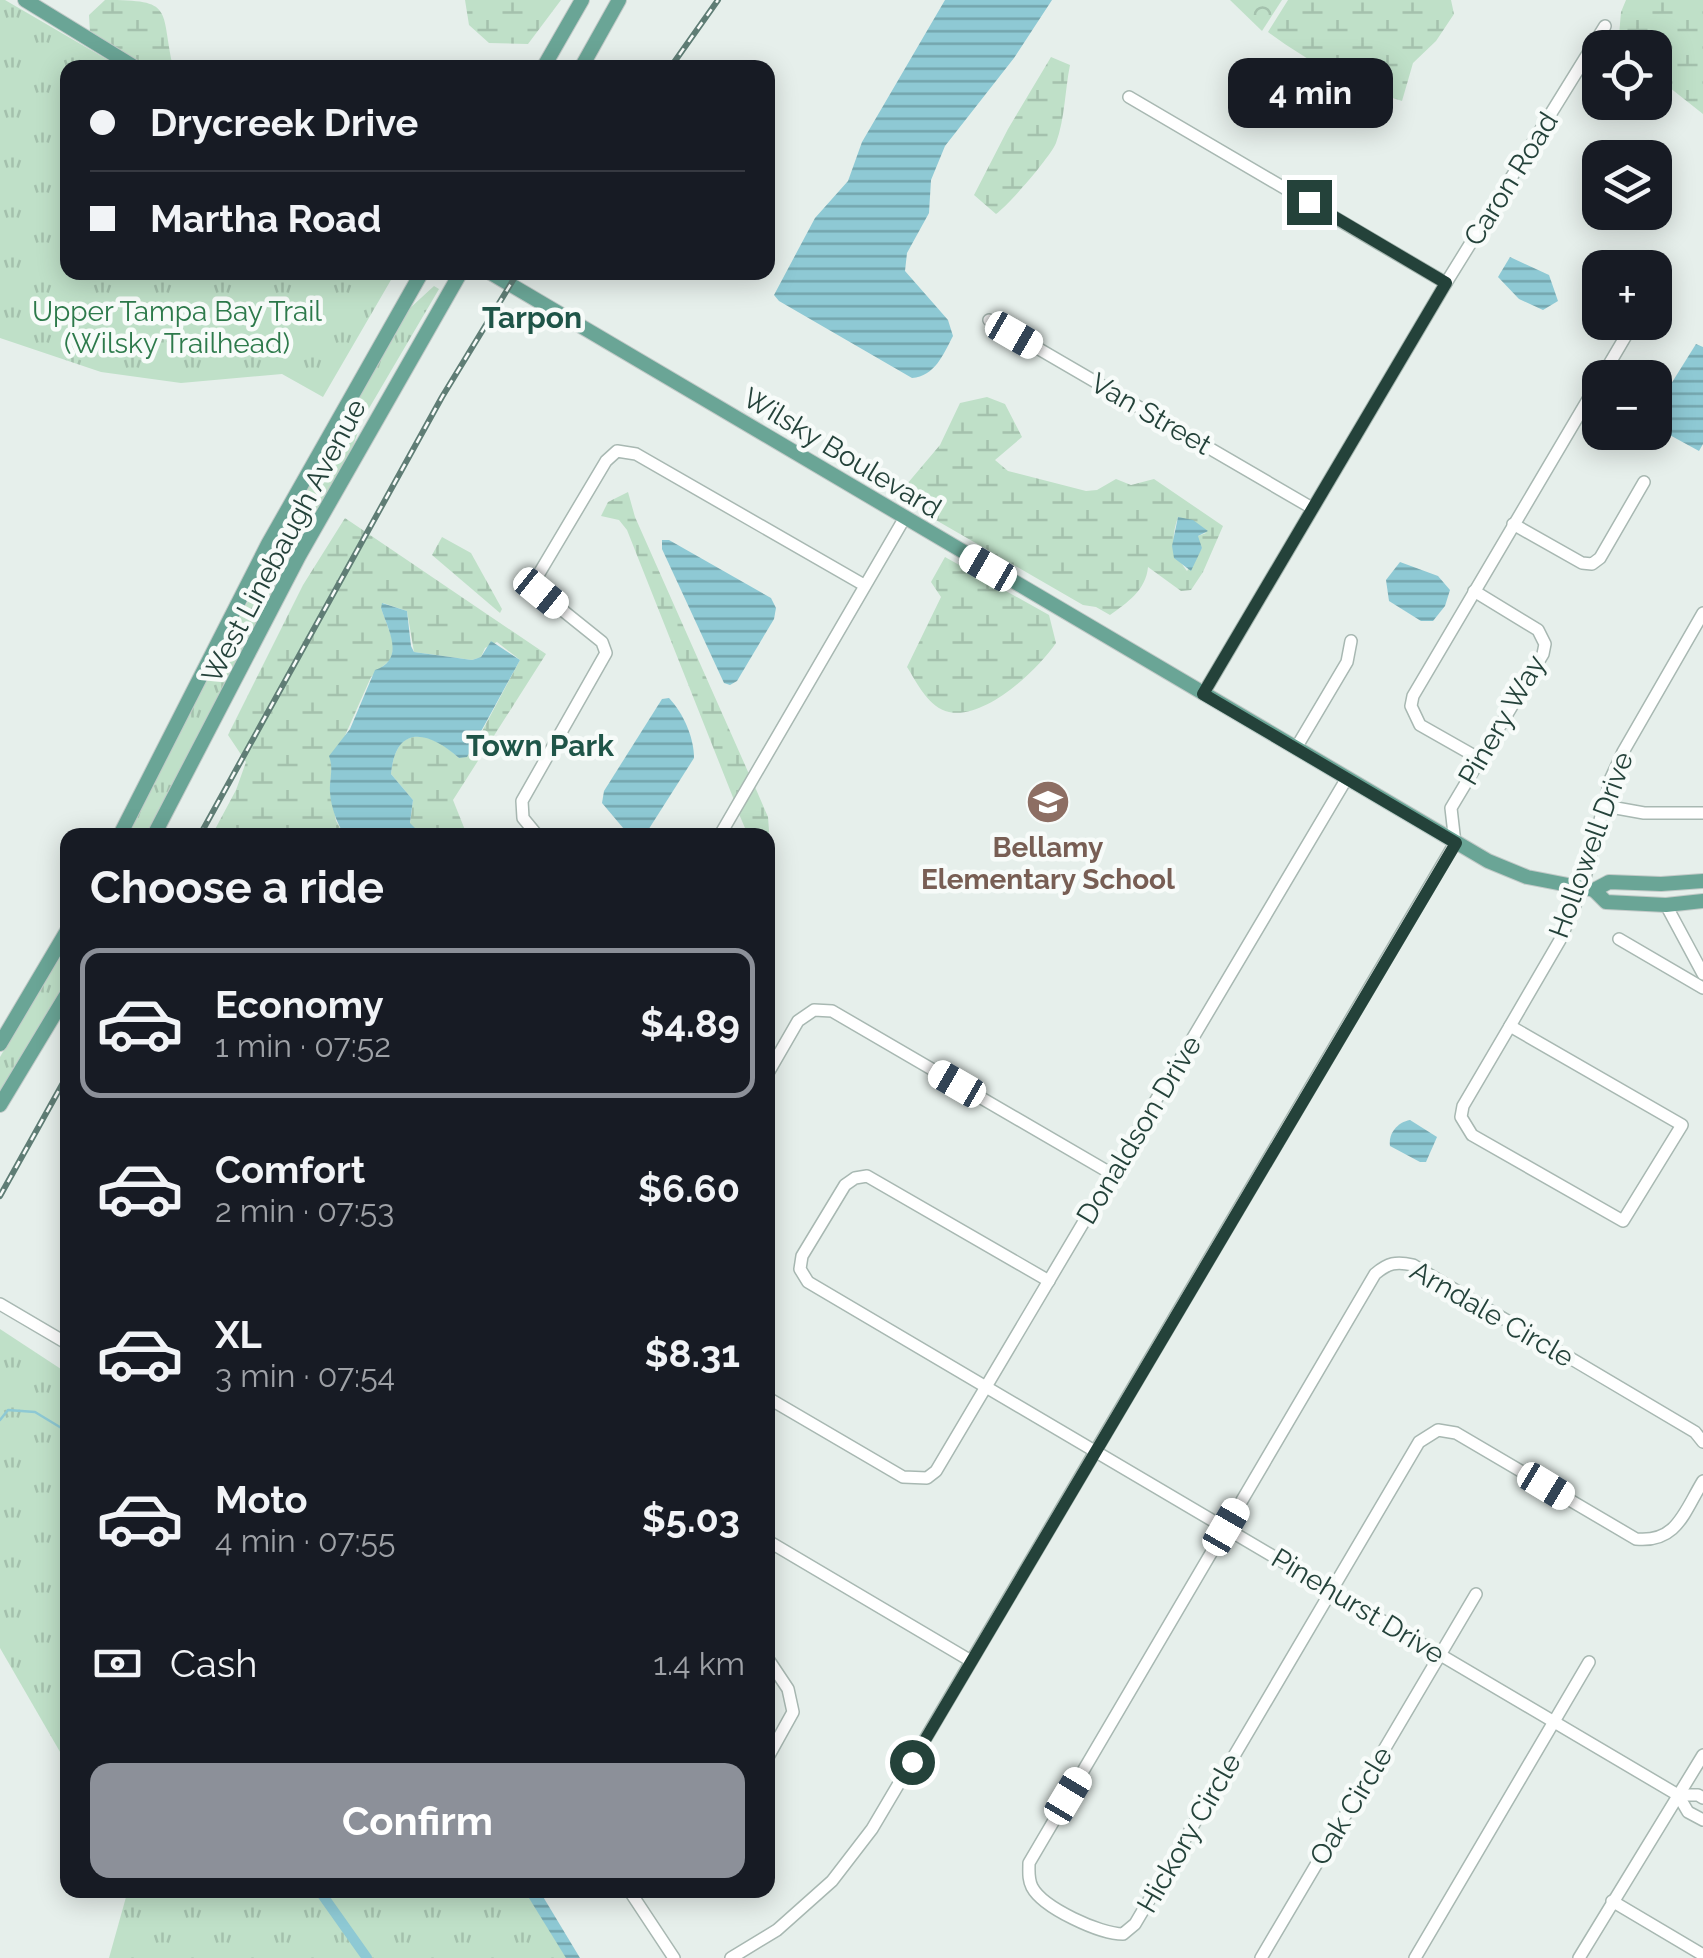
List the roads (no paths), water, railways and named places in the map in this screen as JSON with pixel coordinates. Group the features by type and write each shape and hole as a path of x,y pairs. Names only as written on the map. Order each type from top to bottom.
{"main road":[{"path":"26,0 123,60"},
{"path":"548,60 582,0"},
{"path":"585,60 619,0"},
{"name":"West Linebaugh Avenue","path":"124,828 268,544 417,280"},
{"name":"West Linebaugh Avenue","path":"158,828 299,556 456,280"},
{"name":"Wilsky Boulevard","path":"502,280 1456,843 1516,874 1588,890 1606,902 1666,906 1703,901"},
{"path":"1588,890 1609,882 1661,884 1703,880"},
{"path":"0,1044 60,943"},
{"path":"0,1105 60,1005"}],"street":[{"name":"Caron Road","path":"1203,694 1446,283 1605,26"},
{"path":"1129,97 1446,283"},
{"name":"Van Street","path":"989,320 1312,508"},
{"path":"1480,759 1420,724 1410,706 1582,410"},
{"path":"531,828 523,818 522,801 606,653 602,642 541,593 537,577 606,461 617,451 636,454 864,585"},
{"path":"1514,524 1582,563 1592,564 1600,558 1644,482"},
{"path":"724,828 904,519"},
{"name":"Pinery Way","path":"1456,843 1451,808 1543,654 1545,644 1538,630 1474,592"},
{"name":"Hollowell Drive","path":"1510,1026 1682,1124 1623,1221 1472,1135 1461,1116 1463,1106 1588,890 1605,806 1622,752 1703,613"},
{"path":"1296,748 1347,662 1351,641"},
{"name":"Donaldson Drive","path":"775,1402 902,1477 928,1478 936,1471 1347,778"},
{"path":"1605,806 1644,813 1703,813"},
{"path":"731,1958 777,1930 832,1881 872,1829 1456,843"},
{"path":"1666,906 1703,974"},
{"path":"1619,938 1703,988"},
{"path":"775,1061 798,1021 814,1010 832,1011 1112,1174"},
{"name":"Pinehurst Drive","path":"1049,1281 867,1176 846,1185 802,1256 800,1269 808,1282 1554,1722 1678,1794 1703,1798"},
{"name":"Arndale Circle","path":"1226,1527 1375,1274 1398,1262 1412,1265 1646,1402 1695,1432 1703,1442"},
{"path":"0,1304 60,1339"},
{"path":"1332,1590 1419,1442 1438,1430 1456,1433 1636,1540 1656,1541 1672,1532 1703,1481"},
{"name":"Hickory Circle","path":"1226,1527 1029,1863 1029,1882 1039,1898 1104,1934 1123,1934 1135,1924 1332,1590"},
{"path":"775,1548 971,1661"},
{"name":"Oak Circle","path":"1261,1958 1476,1594"},
{"path":"1415,1958 1589,1662"},
{"path":"775,1670 788,1689 792,1712 775,1744"},
{"path":"1579,1958 1703,1755"},
{"name":"Pinehurst Drive","path":"1678,1794 1688,1812 1703,1820"},
{"path":"634,1898 674,1958"},
{"path":"1612,1901 1703,1954"}],"water":[{"path":"945,0 1052,0 1014,58 945,146 931,180 929,213 907,253 905,271 948,320 953,336 932,369 912,378 774,295 815,218 848,181 862,142"},
{"path":"1510,257 1549,275 1558,301 1543,310 1519,299 1498,277"},
{"path":"1696,344 1703,347 1703,444 1699,451 1672,436 1672,382"},
{"path":"1178,517 1193,520 1208,531 1198,536 1202,548 1191,571 1174,558 1172,546"},
{"path":"662,540 669,540 771,598 776,608 774,619 737,681 730,685 724,683 662,549"},
{"path":"1400,562 1438,576 1450,590 1445,606 1433,621 1421,621 1389,601 1386,580"},
{"path":"382,603 407,611 414,652 472,660 481,657 491,641 520,660 467,757 459,758 426,738 407,739 400,746 391,774 413,800 410,823 415,828 341,828 332,804 329,756 350,729 375,670 390,659 392,643"},
{"path":"669,698 679,711 687,726 694,758 649,828 623,828 602,803 604,791 662,699"},
{"path":"1410,1120 1437,1137 1426,1162 1390,1146 1395,1129"},
{"path":"529,1898 544,1898 580,1958 566,1958"}],"waterway":[{"path":"0,1420 8,1410 35,1412 60,1427"},
{"path":"325,1898 367,1958"}],"railway":[{"path":"676,60 718,0"},
{"path":"204,828 442,397 513,280"},
{"path":"0,1196 60,1088"}],"place":[{"name":"Bellamy Elementary School","path":"1048,802"}],"district":[{"name":"Tarpon","path":"532,317"},
{"name":"Town Park","path":"540,745"}],"park label":[{"name":"Upper Tampa Bay Trail (Wilsky Trailhead)","path":"177,327"}]}
